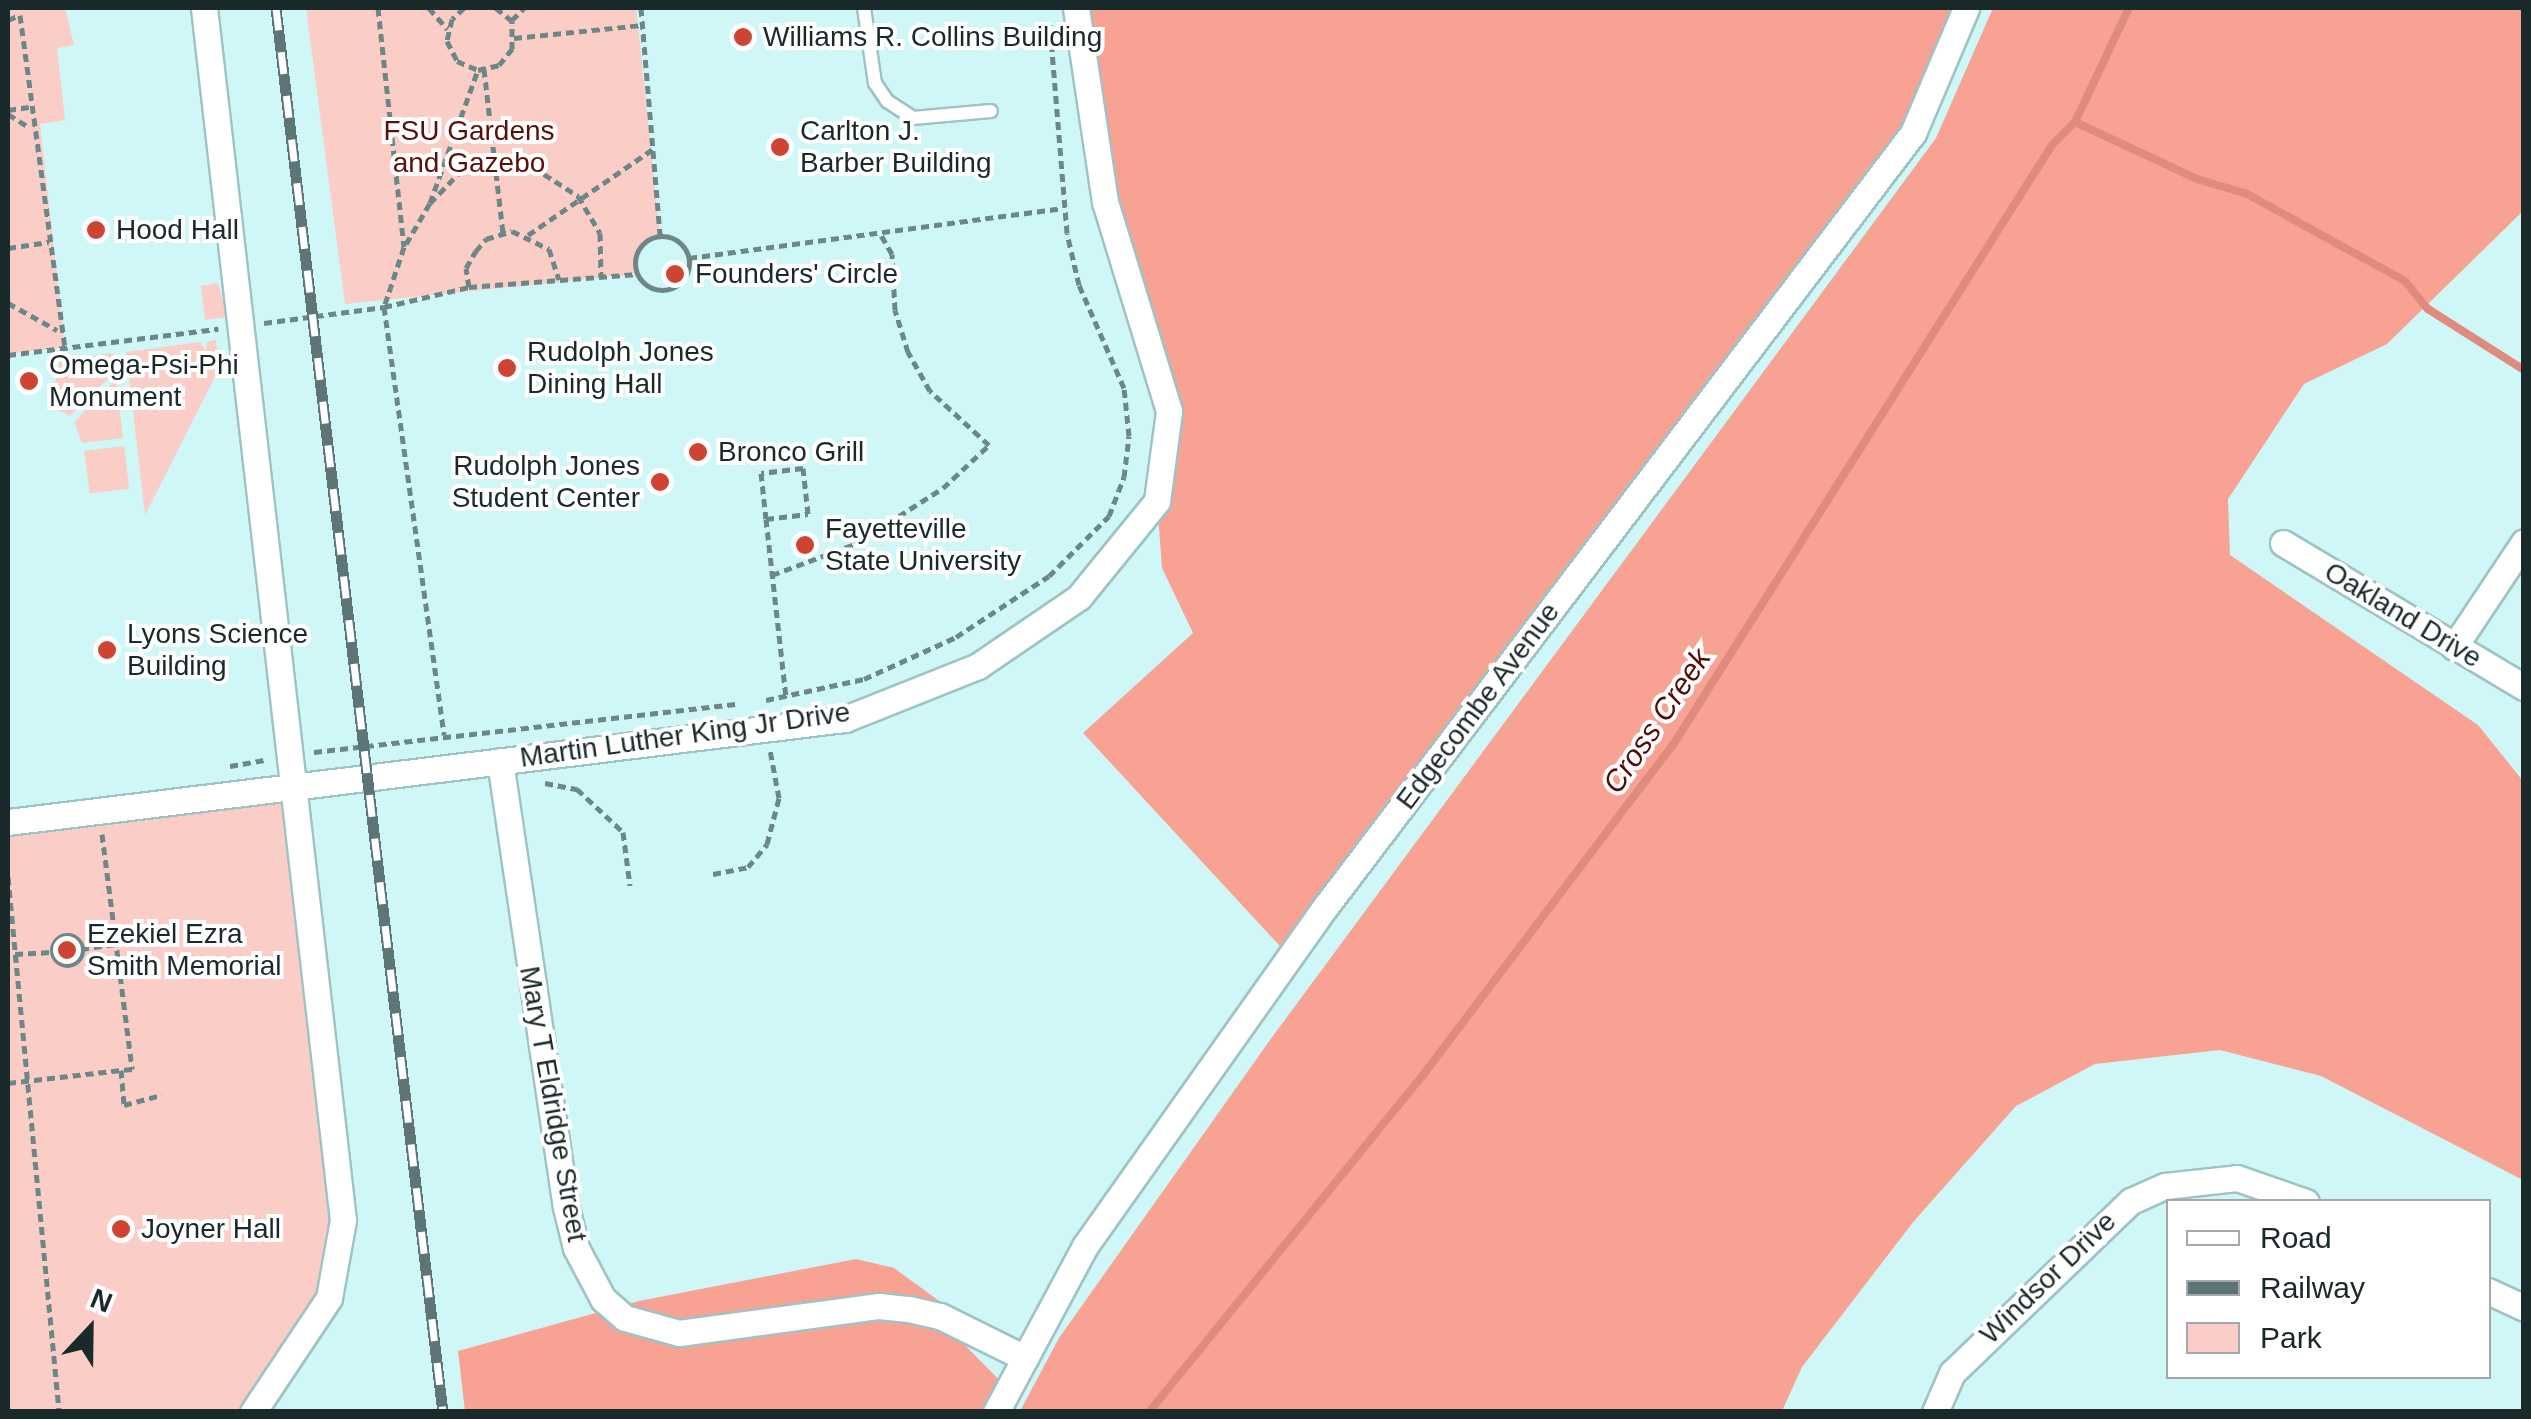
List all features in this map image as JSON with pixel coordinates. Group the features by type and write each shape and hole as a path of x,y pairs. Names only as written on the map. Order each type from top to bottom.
{"street":[{"path":"204,8 338,1155 343,1242 329,1298 253,1412"},
{"name":"Martin Luther King Jr Drive","path":"8,822 844,718 978,666 1079,597 1157,501 1169,412 1105,202 1076,8"},
{"name":"Edgecombe Avenue","path":"996,1412 1086,1246 1326,906 1914,132 1966,8"},
{"path":"2454,647 2524,542"},
{"name":"Oakland Drive","path":"2282,543 2524,687"},
{"name":"Mary T Eldridge Street","path":"510,759 566,1206 576,1248 603,1299 625,1318 679,1333 879,1306 909,1309 940,1316 1025,1358"},
{"name":"Windsor Drive","path":"1936,1412 1952,1373 2131,1201 2182,1182 2237,1178 2297,1199"},
{"path":"2491,1292 2524,1308"}],"lane":[{"path":"864,8 875,83 887,101 913,118 991,111"}],"path":[{"path":"378,8 404,247"},
{"path":"429,8 448,30 457,61 481,70"},
{"path":"448,30 464,8"},
{"path":"444,735 384,307 404,247 430,203 481,70 506,58 514,38 512,21 496,8"},
{"path":"512,21 524,8"},
{"path":"641,8 660,236"},
{"path":"713,874 748,867 767,844 779,798 760,701 864,679 956,637 1049,576 1109,516 1124,478 1130,436 1124,388 1079,285 1062,208 1048,8"},
{"path":"8,20 20,15 58,330 65,347"},
{"path":"514,38 643,25"},
{"path":"481,70 503,234"},
{"path":"8,112 30,106"},
{"path":"8,112 32,129"},
{"path":"528,235 578,196 654,149"},
{"path":"430,203 460,172 495,159 533,167 578,196 600,234 601,277"},
{"path":"688,258 1062,208"},
{"path":"772,575 855,544 943,488 989,445 930,392 908,352 895,310 892,254 880,232"},
{"path":"468,287 466,268 476,251 503,234 528,235 548,249 559,279"},
{"path":"660,236 678,241 688,258 685,278 672,288 654,290 637,274 636,253 660,236"},
{"path":"8,248 49,242"},
{"path":"8,354 384,307 468,287 637,274"},
{"path":"8,303 58,330"},
{"path":"766,518 808,514 803,468 760,472 786,697"},
{"path":"212,769 444,735 742,703"},
{"path":"516,728 510,759 549,786 578,790 622,832 630,886"},
{"path":"8,1083 132,1069 99,811"},
{"path":"8,878 60,1410 52,1412"},
{"path":"52,952 66,935 82,949"},
{"path":"15,954 52,952 69,964 82,949 116,944"},
{"path":"121,1070 124,1105 162,1095"}],"green space":[{"path":"8,8 65,8 74,45 57,48 65,120 40,124 65,347 8,354"},
{"name":"FSU Gardens and Gazebo","path":"306,8 636,8 660,235 638,250 637,274 345,304"},
{"path":"218,283 228,317 205,320 201,286"},
{"path":"216,340 219,369 145,515 126,352 200,342 206,351 207,342"},
{"path":"113,353 116,371 70,416 50,406 60,360"},
{"path":"116,380 123,438 82,443 74,422"},
{"path":"124,446 129,489 90,494 84,451"},
{"path":"288,798 339,1240 321,1301 247,1411 8,1411 8,836"}],"shaded area":[{"path":"1078,8 1965,8 1913,133 1290,957 1083,733 1193,633 1162,568 1157,501 1169,411 1131,284"},
{"path":"1993,8 2523,8 2523,211 2387,344 2304,384 2228,499 2230,555 2478,725 2523,781 2523,1180 2321,1076 2220,1050 2095,1064 2016,1106 1914,1221 1802,1367 1782,1411 1020,1411 1059,1338 1270,1040 1936,138"},
{"path":"856,1259 894,1268 942,1303 958,1338 1010,1391 996,1412 465,1411 458,1351 639,1301"}],"waterway":[{"name":"Cross Creek","path":"1149,1412 1423,1075 1673,745 2052,145 2075,122 2129,8"},
{"path":"2075,122 2197,179 2247,194 2405,281 2428,309 2524,370"}],"railway":[{"path":"276,8 443,1412"}],"place":[{"name":"Williams R. Collins Building","path":"743,37"},
{"name":"Carlton J. Barber Building","path":"780,147"},
{"name":"Hood Hall","path":"96,230"},
{"name":"Founders' Circle","path":"675,274"},
{"name":"Rudolph Jones Dining Hall","path":"507,368"},
{"name":"Omega-Psi-Phi Monument","path":"29,381"},
{"name":"Bronco Grill","path":"698,452"},
{"name":"Rudolph Jones Student Center","path":"660,482"},
{"name":"Fayetteville State University","path":"805,545"},
{"name":"Lyons Science Building","path":"107,650"},
{"name":"Ezekiel Ezra Smith Memorial","path":"67,950"},
{"name":"Joyner Hall","path":"121,1229"}]}
